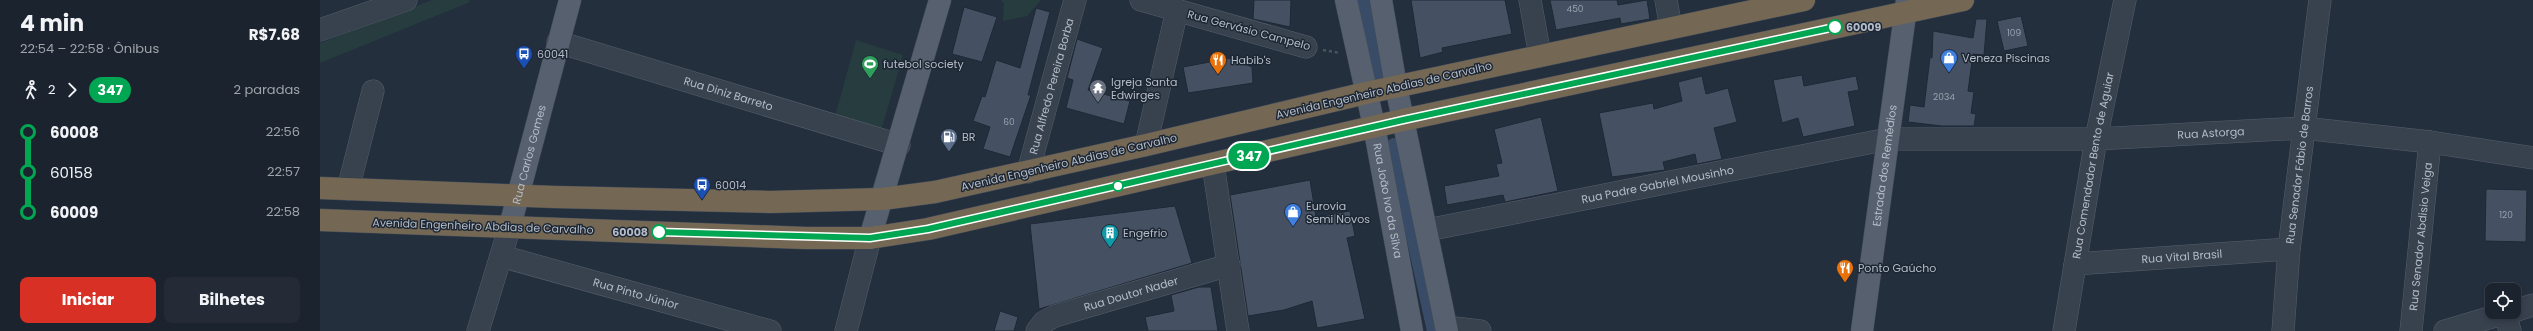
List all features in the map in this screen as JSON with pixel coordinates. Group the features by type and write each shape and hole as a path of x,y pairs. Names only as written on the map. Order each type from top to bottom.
{"highway":[{"name":"Avenida Engenheiro Abdias de Carvalho","path":"320,188 517,194 555,197 770,202 882,199 935,192 1028,172 1396,86 1804,0"},
{"name":"Avenida Engenheiro Abdias de Carvalho","path":"320,220 806,238 870,238 928,229 1374,126 1906,7 1963,0"}],"main road":[{"name":"Rua Carlos Gomes","path":"510,226 517,194 570,0"},
{"path":"870,238 899,145 940,0"},
{"name":"Rua João Ivo da Silva","path":"1346,0 1374,126 1412,331"},
{"path":"1381,0 1396,86 1428,230 1446,329"},
{"name":"Estrada dos Remédios","path":"1862,331 1906,7"}],"street":[{"path":"320,30 406,0"},
{"name":"Rua Alfredo Pereira Borba","path":"1028,172 1075,0"},
{"name":"Rua Gervásio Campelo","path":"1141,0 1306,47"},
{"path":"1530,0 1540,56"},
{"path":"1666,0 1671,28"},
{"name":"Rua Comendador Bento de Aguiar","path":"2064,331 2096,138 2124,0"},
{"name":"Rua Senador Fábio de Barros","path":"2283,331 2289,249 2320,0"},
{"path":"1146,145 1176,10"},
{"name":"Rua Diniz Barreto","path":"558,42 899,145"},
{"path":"348,189 373,91"},
{"name":"Rua Astorga","path":"1888,139 2096,138 2303,128 2430,142 2533,158"},
{"name":"Rua Padre Gabriel Mousinho","path":"1428,230 1888,139"},
{"name":"Rua Senador Abdisio Veiga","path":"2411,331 2430,142"},
{"path":"1212,164 1229,265 1238,331"},
{"name":"Rua Carlos Gomes","path":"478,331 510,226"},
{"path":"846,331 870,238"},
{"name":"Rua Vital Brasil","path":"2075,264 2289,249"},
{"name":"Rua Pinto Júnior","path":"501,256 770,331"},
{"name":"Rua Doutor Nader","path":"1037,331 1044,322 1055,316 1229,265"},
{"path":"2521,311 2533,305"},
{"path":"2445,331 2500,319"},
{"path":"1446,329 1480,331"}],"path":[{"name":"Rua Gervásio Campelo","path":"1306,47 1358,56"}],"green space":[{"path":"432,0 468,0 470,2 320,63 320,43"},
{"path":"1001,0 1041,0 1027,16 1003,21 1004,3"},
{"name":"futebol society","path":"856,40 903,55 879,138 833,124"}],"building":[{"path":"1254,0 1291,0 1290,27 1253,19"},
{"path":"1411,0 1505,0 1512,34 1442,48 1443,52 1420,58"},
{"path":"1550,0 1617,0 1618,5 1647,0 1650,19 1621,24 1620,18 1556,30"},
{"path":"964,7 997,17 982,62 952,54"},
{"path":"1036,8 1050,12 1028,95 1031,95 1010,157 983,149 990,127 973,121 982,96 985,97 996,60 1020,68"},
{"path":"2021,16 2028,46 2004,51 1997,21"},
{"path":"1976,19 1987,19 1984,55 1973,54 1968,91 1974,92 1971,113 1976,114 1974,126 1942,126 1908,122 1910,105 1924,107 1930,57 1932,58 1933,31 1973,38"},
{"path":"1077,39 1103,48 1088,90 1130,101 1124,124 1066,108 1073,80 1067,78"},
{"name":"Habib's","path":"1231,58 1252,67 1253,83 1188,93 1183,67"},
{"path":"1802,75 1804,86 1856,76 1859,90 1848,92 1855,126 1803,137 1798,118 1782,123 1773,80"},
{"path":"1702,76 1706,94 1728,88 1737,122 1714,128 1722,159 1697,164 1695,154 1663,162 1665,170 1612,177 1599,113 1653,103 1654,109 1682,101 1678,82"},
{"path":"1541,117 1558,191 1505,202 1503,195 1447,205 1444,186 1499,176 1496,164 1502,163 1494,129"},
{"path":"1310,180 1316,217 1350,211 1355,236 1347,238 1365,319 1317,328 1312,301 1284,310 1248,316 1230,195"},
{"path":"2486,189 2527,190 2526,242 2485,241"},
{"name":"Engefrio","path":"1175,206 1192,263 1039,309 1030,224"},
{"path":"1199,287 1211,287 1218,331 1148,331 1145,317 1174,311 1171,295"},
{"path":"1000,311 1018,317 1014,331 994,331"}],"waterway":[{"path":"1364,0 1378,72"},
{"path":"1394,146 1435,331"}],"bus line":[{"name":"347","path":"659,232 806,238 870,238 928,229 1308,143 1374,126 1835,27"}],"place":[{"name":"60009","path":"1835,27"},
{"name":"60041","path":"524,69"},
{"name":"Veneza Piscinas","path":"1949,73"},
{"name":"Habib's","path":"1218,75"},
{"name":"futebol society","path":"870,79"},
{"name":"Igreja Santa Edwirges","path":"1098,103"},
{"name":"BR","path":"949,152"},
{"name":"60014","path":"702,200"},
{"name":"Eurovia Semi Novos","path":"1293,227"},
{"name":"60008","path":"659,232"},
{"name":"Engefrio","path":"1110,248"},
{"name":"Ponto Gaúcho","path":"1845,283"}]}
